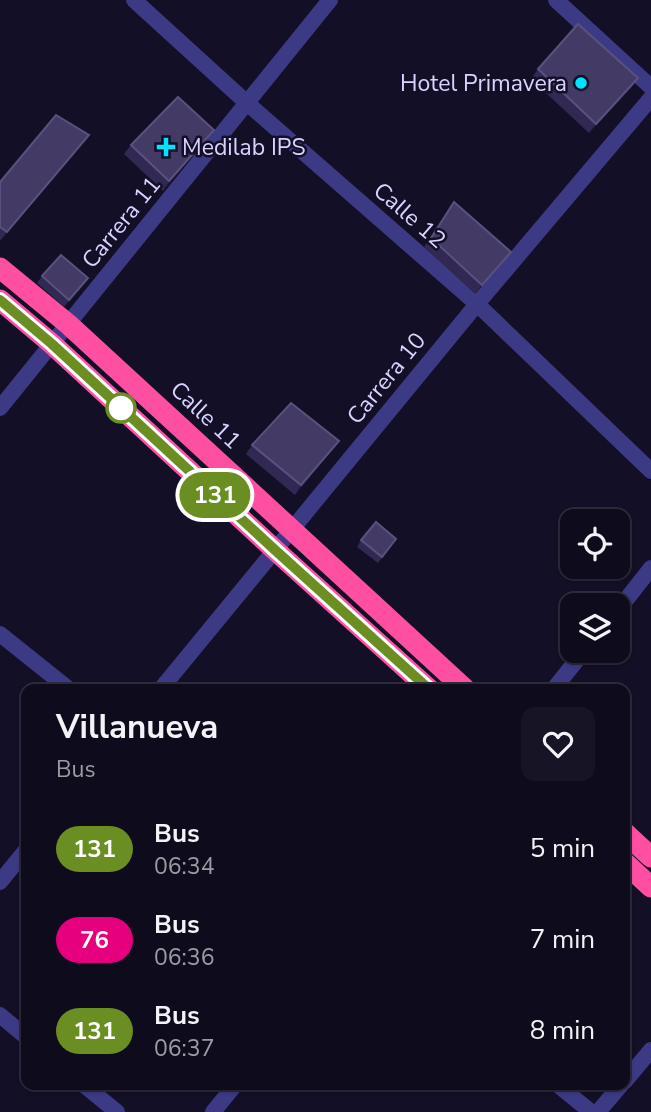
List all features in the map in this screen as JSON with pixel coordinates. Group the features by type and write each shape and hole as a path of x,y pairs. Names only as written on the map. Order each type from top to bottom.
{"highway":[{"name":"Calle 11","path":"0,268 68,324 459,684"},
{"path":"0,300 52,344 423,684"},
{"path":"630,838 651,857"},
{"path":"630,868 651,887"}],"street":[{"name":"Calle 12","path":"134,0 247,103 477,304 651,471"},
{"name":"Carrera 11","path":"0,408 330,0"},
{"path":"556,0 651,87"},
{"name":"Carrera 10","path":"165,684 651,97"},
{"path":"630,595 651,568"},
{"path":"0,634 62,684"},
{"path":"558,684 574,663"},
{"path":"0,882 21,856"},
{"path":"0,1015 21,1033"},
{"path":"630,1075 651,1050"},
{"path":"91,1090 117,1112"},
{"path":"213,1112 231,1090"},
{"path":"564,1090 591,1112"},
{"path":"598,1112 617,1090"}],"building":[{"name":"Hotel Primavera","path":"578,24 638,78 596,124 538,69"},
{"name":"Medilab IPS","path":"178,97 214,130 169,181 131,145"},
{"path":"56,115 89,135 7,232 0,227 0,182"},
{"path":"454,202 511,252 482,285 431,238"},
{"path":"61,255 88,278 69,300 42,276"},
{"path":"291,403 339,441 301,485 252,445"},
{"path":"376,522 396,539 382,557 361,540"}],"bus line":[{"name":"131","path":"0,300 52,344 423,684"}],"place":[{"name":"Hotel Primavera","path":"581,83"},
{"name":"Medilab IPS","path":"166,147"}]}
